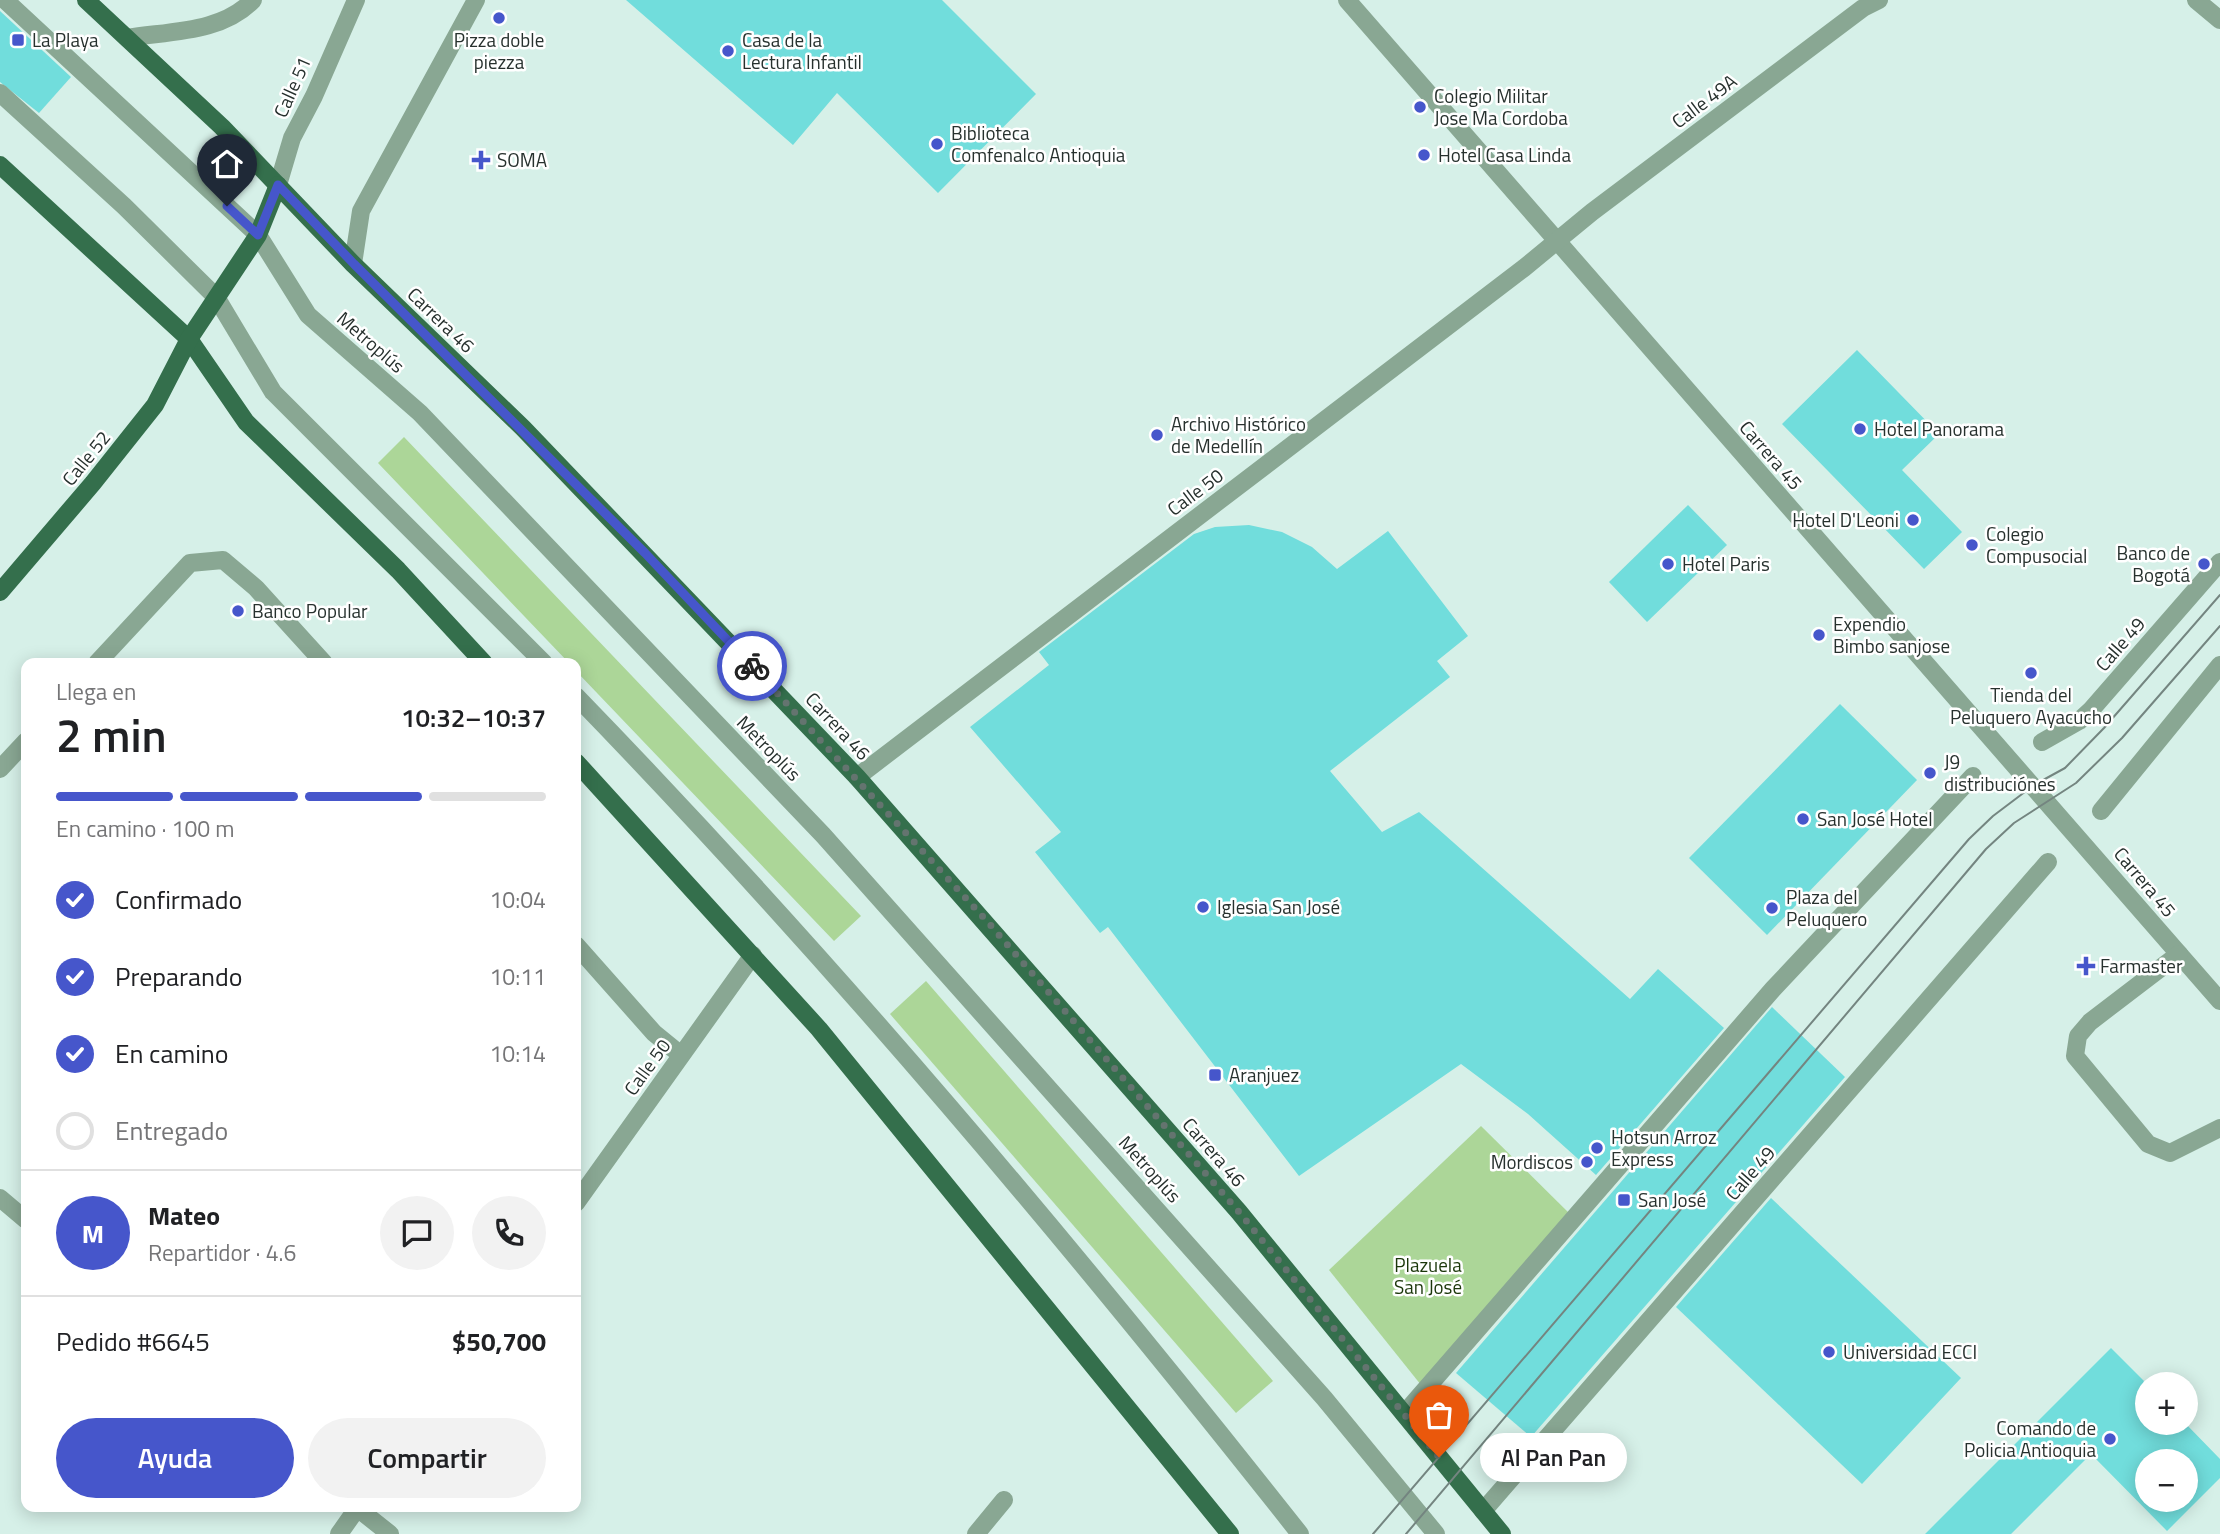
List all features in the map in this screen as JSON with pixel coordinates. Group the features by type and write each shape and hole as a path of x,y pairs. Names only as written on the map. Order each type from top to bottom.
{"main road":[{"name":"Carrera 46","path":"86,0 278,185 354,264 636,543 858,777 1230,1202 1502,1534"},
{"path":"0,165 189,339 246,422 398,570 479,658"},
{"name":"Calle 51","path":"189,339 258,235 278,185"},
{"name":"Calle 52","path":"0,592 93,484 155,405 189,339"},
{"path":"581,767 818,1029 1230,1534"}],"street":[{"name":"Metroplús","path":"5,0 258,235 308,315 420,413 832,845 1324,1398 1436,1534"},
{"path":"127,37 218,23 244,9 253,0"},
{"name":"Calle 51","path":"278,185 292,138 314,96 356,0"},
{"path":"354,264 361,211 476,0"},
{"name":"Carrera 45","path":"1347,0 2220,1001"},
{"name":"Calle 49A","path":"1558,241 1841,24 1879,0"},
{"path":"2196,0 2220,20"},
{"path":"0,93 124,206 216,298 273,392 539,658"},
{"name":"Calle 50","path":"858,777 1558,241"},
{"path":"102,658 190,563 223,560 256,588 319,658"},
{"name":"Calle 49","path":"2042,742 2066,730 2091,710 2220,562"},
{"path":"2101,811 2220,665"},
{"path":"581,701 674,798 887,1034 1158,1354 1300,1534"},
{"path":"0,769 21,746"},
{"path":"1404,1414 1773,989 1973,776"},
{"name":"Calle 49","path":"1483,1511 2048,862"},
{"path":"581,951 654,1034 681,1055"},
{"path":"2179,954 2090,1022 2078,1036 2075,1056 2148,1144 2170,1153 2220,1128"},
{"name":"Calle 50","path":"581,1196 753,955"},
{"path":"0,1198 21,1216"},
{"path":"975,1534 1004,1500"},
{"path":"339,1534 354,1512"},
{"path":"363,1512 390,1534"}],"green space":[{"path":"404,437 861,916 834,941 581,676 581,658 564,658 378,463"},
{"path":"926,981 1273,1381 1236,1413 890,1014"},
{"name":"Plazuela San José","path":"1481,1126 1574,1218 1425,1390 1329,1270"}],"building":[{"name":"Biblioteca Comfenalco Antioquia","path":"626,0 942,0 1036,94 938,193 837,93 793,145"},
{"name":"La Playa","path":"0,11 71,77 39,113 0,82"},
{"name":"Hotel Panorama","path":"1857,350 1939,434 1902,470 1962,532 1924,569 1782,424"},
{"name":"Hotel Paris","path":"1688,505 1727,545 1647,622 1609,582"},
{"path":"1249,525 1282,532 1312,547 1337,569 1388,531 1468,636 1437,661 1450,677 1330,771 1382,832 1419,812 1630,999 1658,969 1724,1028 1596,1175 1528,1114 1461,1064 1299,1176 1108,927 1100,933 1035,852 1061,832 970,727 1049,665 1039,652 1194,534 1215,527"},
{"name":"San José Hotel","path":"1840,704 1917,780 1767,935 1689,858"},
{"path":"1772,1007 1845,1077 1531,1437 1456,1373"},
{"name":"Universidad ECCI","path":"1771,1198 1961,1378 1862,1484 1676,1307"},
{"name":"Comando de Policia Antioquia","path":"2111,1348 2135,1372 2135,1435 2197,1435 2220,1459 2220,1478 2198,1500 2198,1449 2135,1449 2135,1499 2091,1454 2011,1534 1925,1534"},
{"name":"Comando de Policia Antioquia","path":"2148,1512 2186,1512 2167,1531"}],"tram line":[{"path":"1373,1534 1969,839 1993,816 2034,785 2065,768 2104,728 2220,595"},
{"path":"1406,1534 1986,849 2014,823 2076,783 2122,738 2220,626"}],"way so far":[{"path":"752,666 858,777 986,920 1239,1212 1439,1457"}],"place":[{"name":"Pizza doble piezza","path":"499,18"},
{"name":"La Playa","path":"18,40"},
{"name":"Casa de la Lectura Infantil","path":"728,51"},
{"name":"Colegio Militar Jose Ma Cordoba","path":"1420,107"},
{"name":"Biblioteca Comfenalco Antioquia","path":"937,144"},
{"name":"Hotel Casa Linda","path":"1424,155"},
{"name":"SOMA","path":"481,160"},
{"name":"Hotel Panorama","path":"1860,429"},
{"name":"Archivo Histórico de Medellín","path":"1157,435"},
{"name":"Hotel D'Leoni","path":"1913,520"},
{"name":"Colegio Compusocial","path":"1972,545"},
{"name":"Hotel Paris","path":"1668,564"},
{"name":"Banco de Bogotá","path":"2204,564"},
{"name":"Banco Popular","path":"238,611"},
{"name":"Expendio Bimbo sanjose","path":"1819,635"},
{"name":"Tienda del Peluquero Ayacucho","path":"2031,673"},
{"name":"J9 distribuciónes","path":"1930,773"},
{"name":"San José Hotel","path":"1803,819"},
{"name":"Iglesia San José","path":"1203,907"},
{"name":"Plaza del Peluquero","path":"1772,908"},
{"name":"Farmaster","path":"2086,966"},
{"name":"Aranjuez","path":"1215,1075"},
{"name":"Hotsun Arroz Express","path":"1597,1148"},
{"name":"Mordiscos","path":"1587,1162"},
{"name":"San José","path":"1624,1200"},
{"name":"Universidad ECCI","path":"1829,1352"},
{"name":"Comando de Policia Antioquia","path":"2110,1439"},
{"name":"Al Pan Pan","path":"1439,1457"}],"route":[{"path":"227,206 258,235 278,185 354,264 523,428 752,666"}]}
